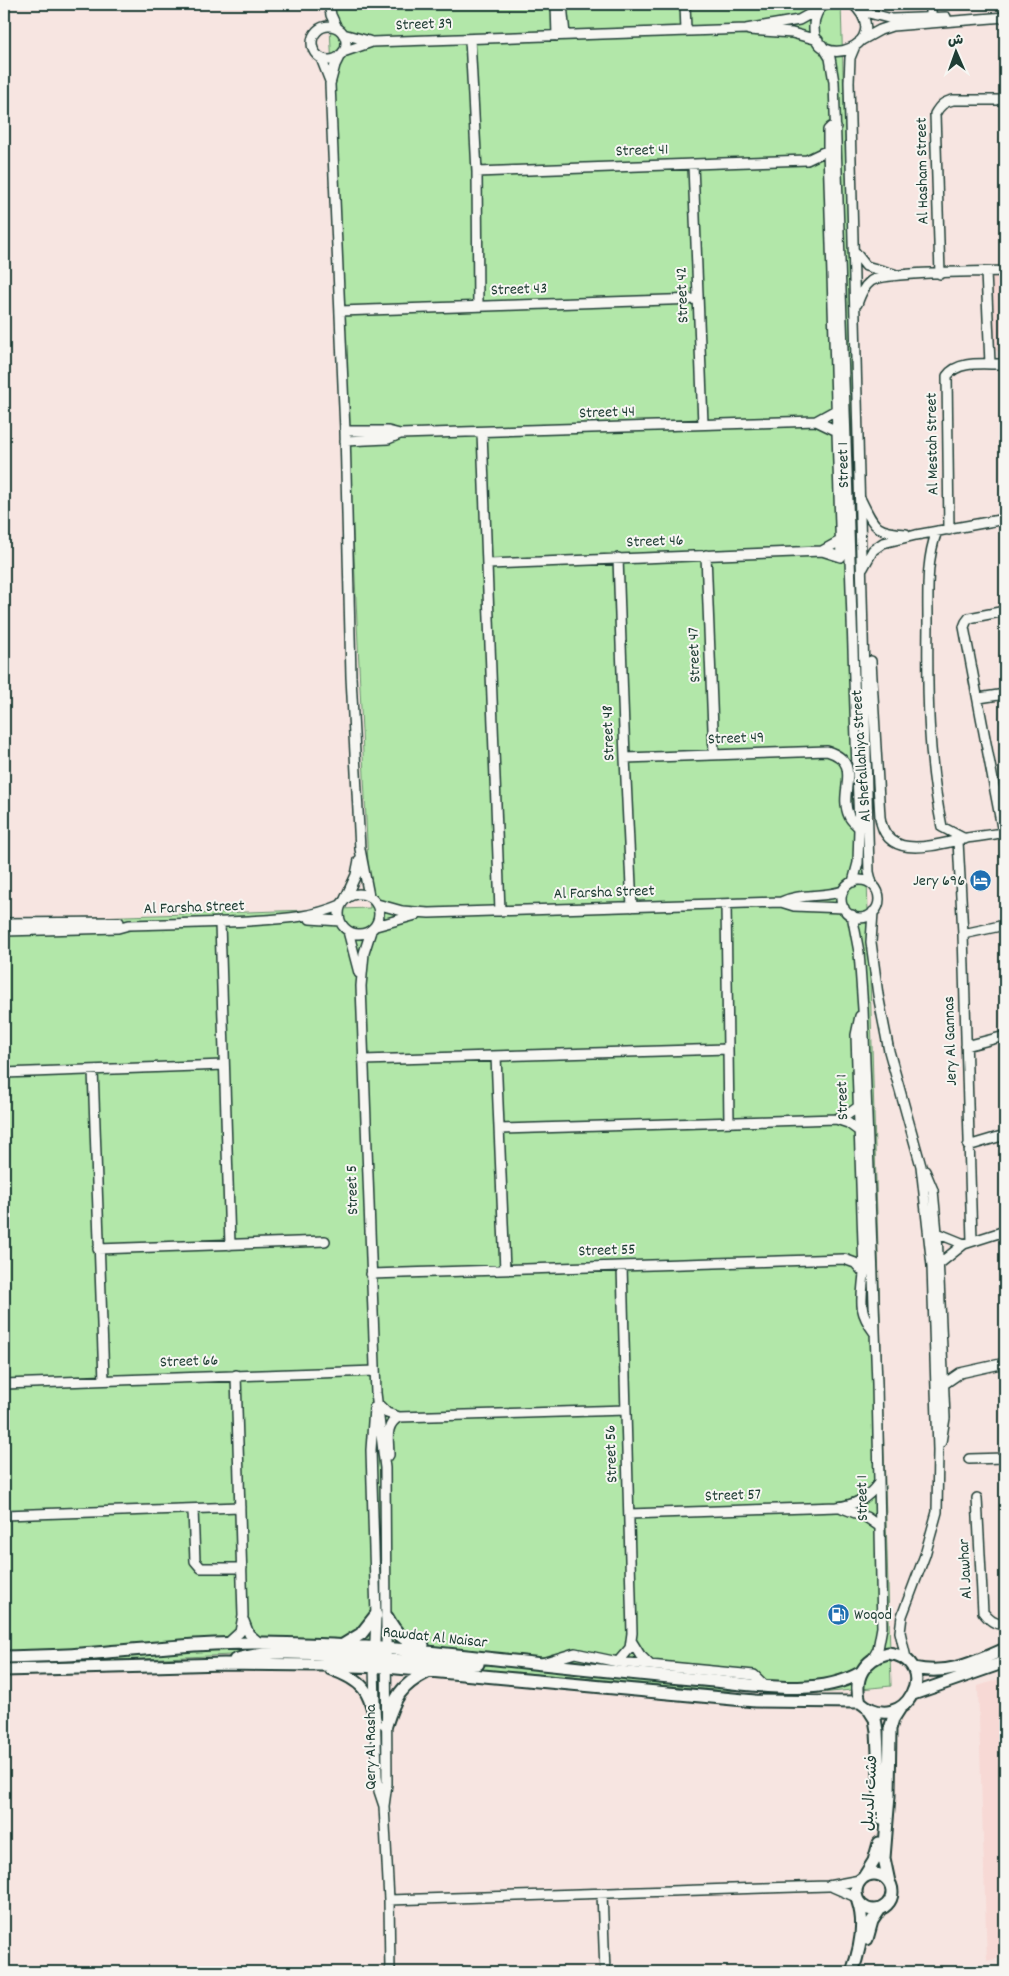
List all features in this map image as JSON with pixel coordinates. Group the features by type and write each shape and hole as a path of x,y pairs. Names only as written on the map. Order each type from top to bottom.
{"street":[{"path":"328,4 320,28 314,34 312,42 314,51 321,58 330,84 345,436 351,677 360,849 369,896 377,904 380,915 373,928 360,934 348,931 340,921 339,916 343,902 356,875 360,849"},
{"path":"328,4 331,15 345,43 335,65 330,84"},
{"path":"556,4 561,35"},
{"path":"561,35 562,4"},
{"path":"685,4 689,31"},
{"path":"689,31 691,4"},
{"path":"853,4 861,11 892,19 948,17 955,20 1005,17"},
{"path":"931,4 931,17"},
{"name":"Street 39","path":"342,53 372,42 746,29 791,22 823,6"},
{"name":"Street 1","path":"823,6 814,19 813,30 830,58 833,68 836,127 859,828 858,863 853,882"},
{"name":"Street 1","path":"861,11 865,21 865,31 850,58 849,69 864,611 869,872 872,884"},
{"name":"Street 39","path":"746,29 792,33 820,43 829,50 838,52 847,50 880,30 892,26 947,23 955,20"},
{"path":"320,28 329,26 340,31"},
{"name":"Street 39","path":"340,31 372,42"},
{"path":"470,39 477,172 478,306"},
{"path":"321,58 332,59 342,53"},
{"name":"Al Hasham Street","path":"940,274 935,114 945,102 1005,100"},
{"name":"Street 1","path":"836,127 831,127 828,130 828,169 841,557"},
{"name":"Street 41","path":"477,172 807,160 828,150"},
{"name":"Street 41","path":"807,160 828,169"},
{"name":"Street 42","path":"693,165 703,424"},
{"path":"854,251 866,266 899,275"},
{"path":"856,307 862,291 872,281 899,275 1005,271"},
{"path":"986,272 990,364"},
{"name":"Street 43","path":"340,310 698,299"},
{"name":"Al Mestah Street","path":"949,530 947,376 952,369 959,365 1005,364"},
{"name":"Street 44","path":"816,421 836,410"},
{"name":"Street 44","path":"345,436 388,431 400,434 816,421 837,431"},
{"path":"482,432 500,911"},
{"path":"860,498 875,525 882,531 916,535"},
{"path":"862,570 873,550 890,540 1005,519"},
{"path":"937,531 930,548 928,565 927,662 930,747 942,827 962,840"},
{"name":"Street 46","path":"822,551 840,541"},
{"name":"Street 46","path":"488,564 822,551 841,557"},
{"name":"Street 47","path":"706,555 714,754"},
{"name":"Street 48","path":"618,558 632,907"},
{"name":"Al Shefallahiya Street","path":"864,611 869,628 881,826 892,841 903,846 920,847 1004,832"},
{"path":"1004,832 965,632 966,622 974,616 1005,611"},
{"path":"978,698 1005,694"},
{"name":"Street 49","path":"625,758 822,750 832,753 846,763 848,772 846,799 848,815 859,828"},
{"name":"Jery Al Gannas","path":"962,840 968,1242"},
{"path":"866,881 872,884 877,890 879,897 878,905 873,912 863,917 852,916 844,908 843,891 853,882 866,881"},
{"name":"Al Farsha Street","path":"377,904 402,911 500,911 781,902 792,898 843,891"},
{"path":"343,902 357,894 369,896"},
{"name":"Al Farsha Street","path":"4,931 118,928 129,925 289,918 316,914 343,902"},
{"name":"Al Farsha Street","path":"781,902 794,906 844,908"},
{"path":"726,904 729,1122"},
{"name":"Al Farsha Street","path":"373,928 428,912"},
{"path":"873,912 871,942 883,1024 893,1068 921,1166 932,1266 938,1450 937,1512 925,1555 904,1608 900,1628 901,1642 906,1658 914,1668 916,1677 912,1694 901,1707 884,1713 864,1705 858,1692 858,1683 860,1673 871,1660 879,1655 888,1653 898,1654 906,1658"},
{"name":"Street 1","path":"852,916 859,952 863,1009 882,1627 878,1649 871,1660"},
{"name":"Al Farsha Street","path":"289,918 340,921"},
{"name":"Al Farsha Street","path":"4,923 118,922 129,925"},
{"path":"220,922 230,1245"},
{"path":"963,934 1005,925"},
{"name":"Street 5","path":"373,928 364,953 361,986 376,1393"},
{"name":"Street 5","path":"348,931 361,986"},
{"name":"Street 1","path":"863,1009 856,1035 864,1273 862,1311 865,1320 874,1332"},
{"path":"966,1046 1005,1036"},
{"path":"363,1060 727,1049"},
{"path":"496,1056 505,1270"},
{"path":"4,1073 224,1065"},
{"path":"92,1070 104,1380"},
{"path":"500,1129 836,1119 848,1115 858,1107"},
{"path":"836,1119 848,1123 859,1131"},
{"path":"968,1146 1005,1135"},
{"path":"921,1166 928,1175 932,1190 938,1233 944,1384 944,1430 938,1450"},
{"path":"939,1264 968,1242 1005,1231"},
{"path":"938,1233 968,1242"},
{"path":"98,1249 325,1241"},
{"path":"844,1259 855,1253 862,1244"},
{"path":"844,1259 855,1263 864,1273"},
{"name":"Street 55","path":"371,1274 844,1259"},
{"name":"Street 56","path":"622,1266 632,1642"},
{"path":"943,1359 953,1368 966,1371"},
{"path":"944,1384 954,1376 966,1371 1005,1363"},
{"name":"Street 66","path":"4,1384 375,1371"},
{"path":"236,1375 243,1616 246,1630 260,1643"},
{"path":"341,1646 361,1634 382,1616 385,1468 376,1393"},
{"path":"376,1393 372,1450 382,1616 407,1642 416,1645 476,1651 494,1660"},
{"path":"378,1404 387,1413 399,1417 626,1410"},
{"path":"385,1468 389,1457 388,1430 392,1422 399,1417"},
{"path":"969,1459 1005,1458"},
{"name":"Street 57","path":"629,1514 849,1506 861,1501 878,1484"},
{"name":"Al Jawhar","path":"977,1498 984,1612 988,1619 995,1624 1005,1624"},
{"name":"Street 57","path":"837,1507 859,1514 879,1526"},
{"path":"4,1516 240,1508"},
{"path":"193,1510 196,1560 201,1568 242,1568"},
{"path":"228,1644 240,1632 243,1616"},
{"name":"Qery Al Rasha","path":"382,1616 375,1658 387,1791 384,1806 389,1900 390,1972"},
{"name":"Qery Al Rasha","path":"381,1724 387,1659 382,1616"},
{"path":"618,1662 627,1653 632,1642"},
{"path":"632,1642 650,1666"},
{"name":"Rawdat Al Naisar","path":"4,1656 79,1654 165,1646 260,1643 341,1646 375,1658 387,1659 426,1672 755,1701 864,1705"},
{"path":"914,1668 932,1671 950,1670 1005,1649"},
{"path":"542,1663 575,1653 618,1662 650,1666 754,1675 764,1685"},
{"path":"224,1664 258,1654 375,1658"},
{"name":"Rawdat Al Naisar","path":"4,1670 224,1664 320,1665 375,1658 494,1660 542,1663 653,1676 804,1687 841,1683 860,1673"},
{"path":"912,1694 1005,1662"},
{"path":"320,1665 347,1674 361,1684 370,1698 381,1724"},
{"path":"381,1724 398,1694 412,1679 426,1672"},
{"name":"فشت الديبل","path":"862,1878 871,1867 878,1851 881,1808 878,1731 875,1719 864,1705"},
{"name":"فشت الديبل","path":"889,1882 884,1858 890,1796 890,1729 893,1719 901,1707"},
{"path":"389,1900 828,1886 844,1884 878,1874 889,1882 892,1896 870,1926 858,1972"},
{"path":"852,1972 862,1930 862,1917 855,1891 862,1878"},
{"path":"828,1886 857,1900 870,1910 880,1910"},
{"path":"602,1892 605,1972"}],"shaded area":[{"path":"989,270 1005,270 1005,351 994,351"},
{"path":"1005,1677 1005,1957 987,1961 978,1686"}],"green space":[{"path":"329,4 841,4 891,1686 821,1693 715,1690 515,1672 254,1654 4,1665 4,920 370,908"}],"place":[{"name":"Jery 696","path":"981,881"},
{"name":"Woqod","path":"838,1615"}]}
